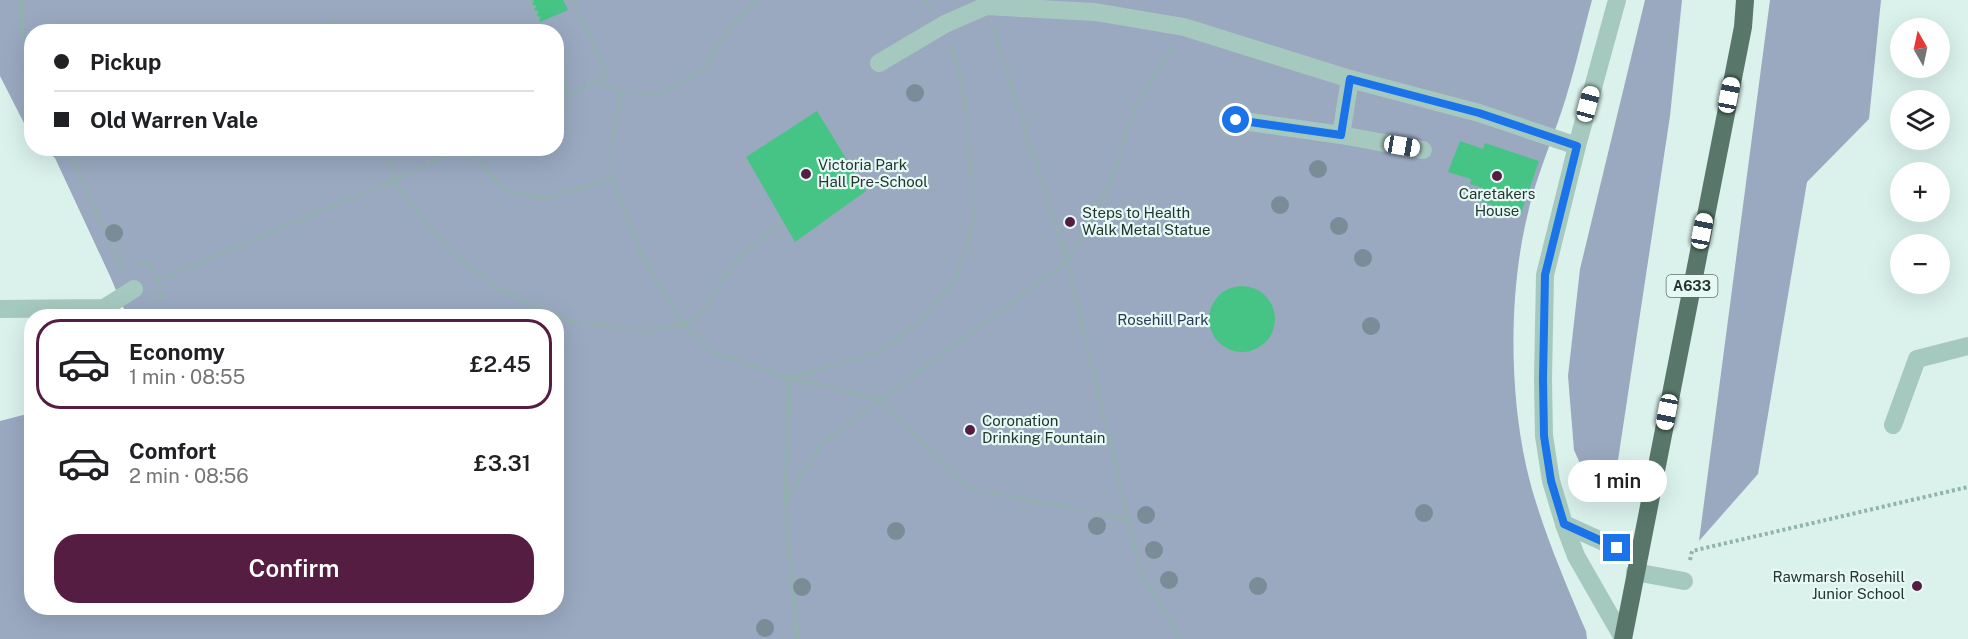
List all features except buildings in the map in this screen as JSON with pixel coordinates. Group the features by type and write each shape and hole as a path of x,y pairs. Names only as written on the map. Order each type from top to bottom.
{"main road":[{"name":"A633","path":"1623,639 1743,27 1745,0"}],"street":[{"path":"1617,0 1545,275 1543,379 1544,436 1551,481 1564,524 1576,555 1623,639"},
{"path":"879,63 945,24 986,6 1095,12 1184,27 1350,79 1479,113 1577,146"},
{"path":"1341,135 1350,79"},
{"path":"1236,120 1341,135 1423,150"},
{"path":"0,309 104,308 134,290"},
{"path":"1893,425 1917,359 1968,346"},
{"path":"1564,524 1617,548 1640,548"},
{"path":"1635,572 1684,581"}],"path":[{"path":"21,0 24,41"},
{"path":"531,0 541,24"},
{"path":"564,98 607,76 574,0"},
{"path":"599,82 621,92 660,94 704,68 729,28 757,0"},
{"path":"986,6 1067,261 1141,574 1181,639"},
{"path":"332,18 335,24"},
{"path":"790,378 877,352 922,320 956,277 974,222 965,96 945,24"},
{"path":"785,500 822,443 1067,261 1109,185 1135,107 1184,27"},
{"path":"564,81 570,95"},
{"path":"621,92 611,145 612,178 642,256 683,324 714,353 790,378 880,399 969,488 1128,519"},
{"path":"70,156 134,290 148,284 138,265 147,261 157,280 395,180 444,156"},
{"path":"387,156 395,180 409,202 452,252 497,288 543,309"},
{"path":"476,156 486,170 508,192 547,198 612,178"},
{"path":"564,319 648,332 683,324 700,314 737,259 783,221"},
{"path":"790,378 785,500 797,639"},
{"path":"1684,581 1692,551 1968,487"}],"green space":[{"name":"Rosehill Park","path":"0,0 1592,0 1566,96 1530,203 1516,284 1514,321 1516,394 1526,464 1545,530 1586,631 1587,639 0,639 0,421 24,415 24,615 564,615 564,309 124,309 53,156 564,156 564,24 24,24 24,123 0,76"},
{"path":"1645,0 1682,0 1670,116 1618,460 1600,476 1583,470 1574,450 1568,376 1580,269"},
{"path":"1770,0 1881,0 1869,119 1807,182 1758,474 1699,541"}],"place":[{"name":"Victoria Park Hall Pre-School","path":"806,174"},
{"name":"Caretakers House","path":"1497,176"},
{"name":"Steps to Health Walk Metal Statue","path":"1070,222"},
{"name":"Coronation Drinking Fountain","path":"970,430"},
{"name":"Rawmarsh Rosehill Junior School","path":"1917,586"}],"route":[{"path":"1236,120 1341,135 1350,79 1479,113 1577,146 1545,275 1544,436 1551,481 1564,524 1617,548"}]}
